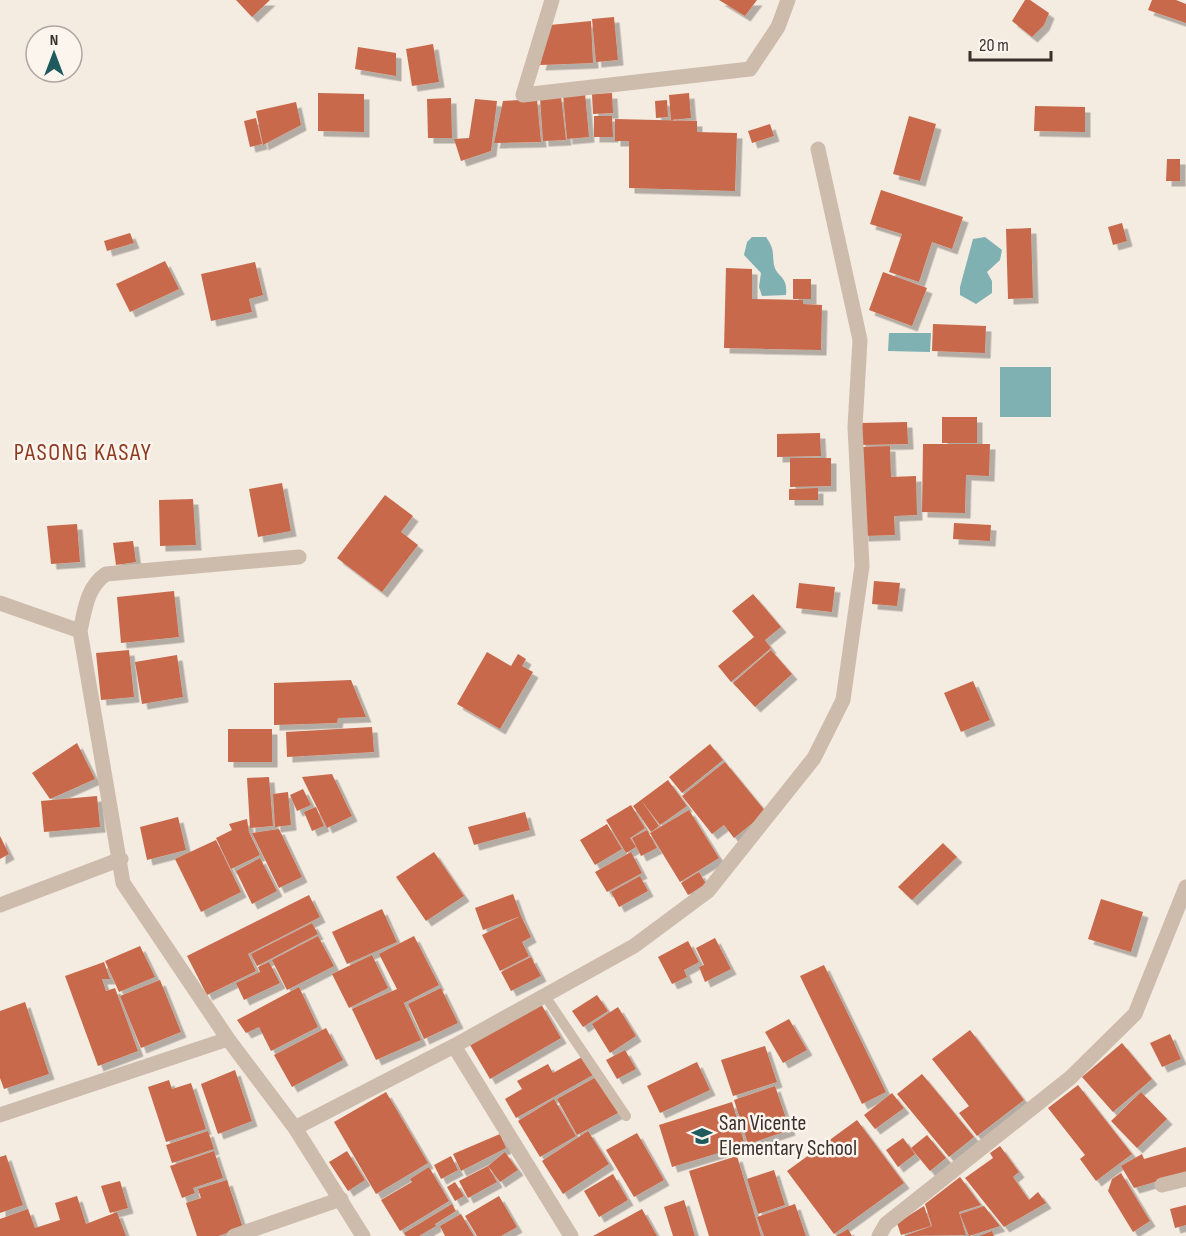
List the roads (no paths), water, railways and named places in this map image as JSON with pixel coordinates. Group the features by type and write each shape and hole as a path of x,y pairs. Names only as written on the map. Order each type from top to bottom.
{"street":[{"path":"552,0 523,95 750,69 778,27 788,0"},
{"path":"295,1128 454,1046 634,946 708,891 814,758 843,700 862,566 855,427 860,340 818,150"},
{"path":"298,557 106,574 96,581 88,595 80,631 121,859 123,883 228,1039 295,1128 363,1236"},
{"path":"0,603 80,631"},
{"path":"0,905 121,859"},
{"path":"879,1236 886,1224 1070,1078 1135,1014 1186,887"},
{"path":"0,1115 228,1039"},
{"path":"454,1046 571,1236"},
{"path":"1162,1185 1186,1179"},
{"path":"234,1236 341,1199"}],"lane":[{"path":"545,996 626,1116"}],"water":[{"path":"752,237 766,237 769,241 775,269 784,280 786,295 762,296 759,287 761,273 744,255 747,242"},
{"path":"985,237 1002,250 1000,260 987,272 992,281 992,293 976,304 960,295 960,287 973,239"},
{"path":"889,333 931,333 930,352 888,351"},
{"path":"1000,367 1051,367 1051,417 1000,417"}],"place":[{"name":"San Vicente Elementary School","path":"702,1136"}],"district":[{"name":"PASONG KASAY","path":"83,452"}]}
